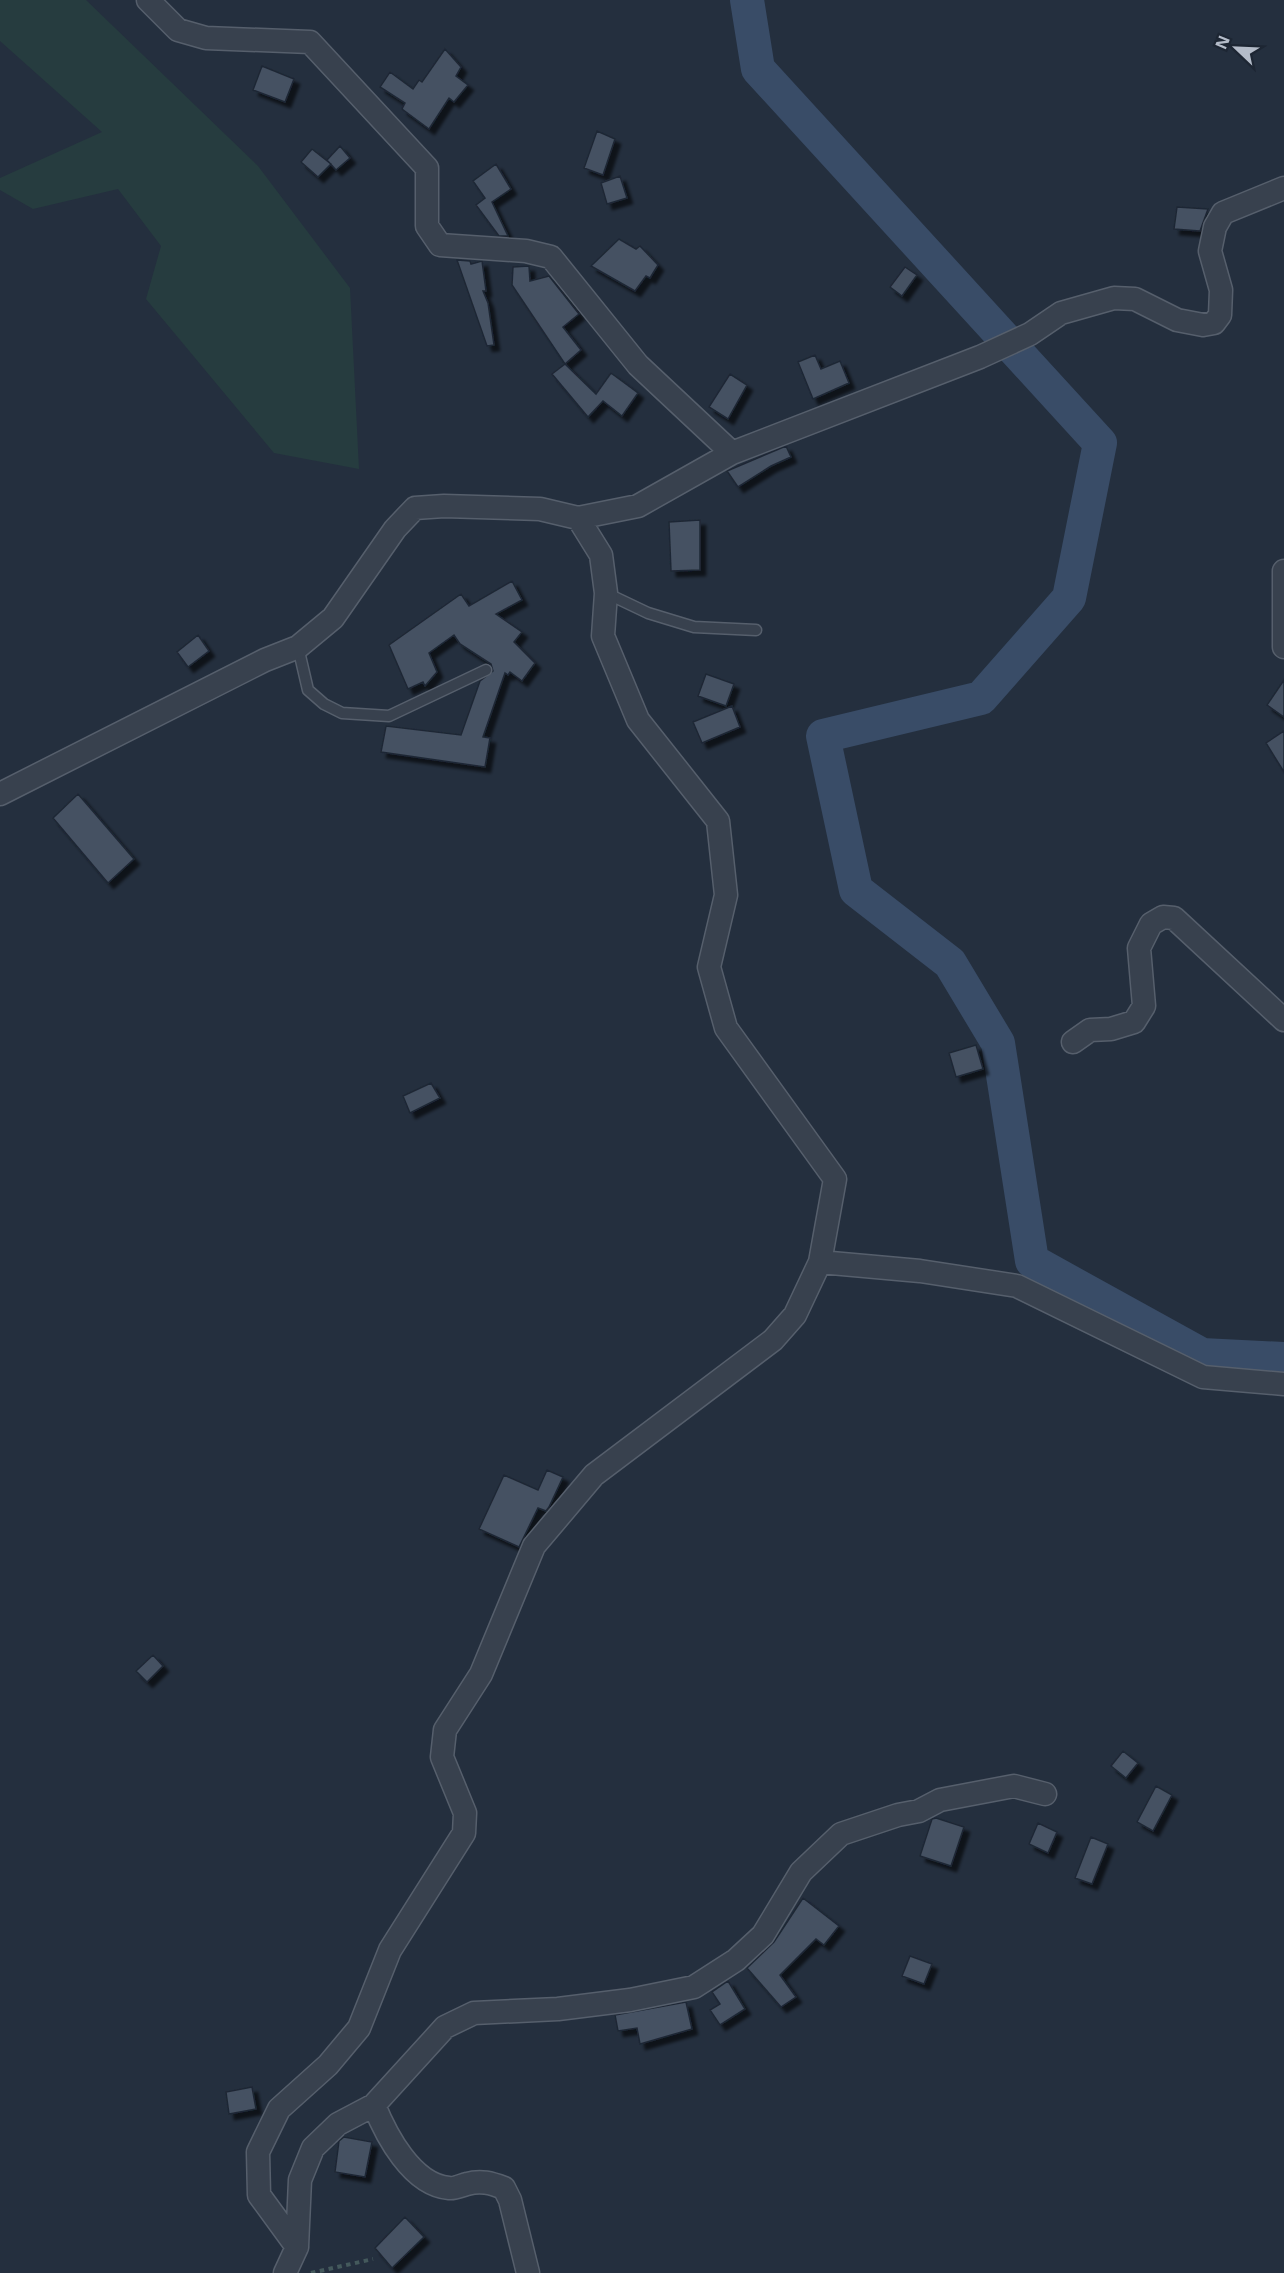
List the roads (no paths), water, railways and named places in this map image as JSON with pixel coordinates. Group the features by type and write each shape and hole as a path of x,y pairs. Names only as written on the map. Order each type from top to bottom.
{"street":[{"path":"148,0 178,30 206,38 310,42 427,168 427,226 440,245 526,251 551,257 638,365 732,453"},
{"path":"0,794 265,660 298,647 333,618 394,529 415,508 444,506 540,509 578,518 638,506 732,453 980,357 1030,334 1062,313 1114,298 1135,299 1177,320 1203,325 1214,323 1220,315 1221,290 1210,251 1215,227 1223,213 1284,188"},
{"path":"297,2247 259,2194 258,2152 279,2109 328,2065 359,2028 390,1950 464,1833 465,1813 442,1757 445,1730 481,1674 534,1546 594,1475 773,1340 795,1315 820,1262 835,1179 726,1028 709,967 726,895 718,821 638,720 603,636 606,593 601,555 578,518"},
{"path":"1284,571 1284,647"},
{"path":"1073,1041 1090,1030 1111,1029 1134,1022 1144,1006 1139,948 1151,924 1163,917 1174,918 1284,1020"},
{"path":"820,1262 920,1271 1017,1286 1203,1377 1284,1384"},
{"path":"285,2273 297,2247 300,2180 313,2148 338,2124 374,2105 445,2027 474,2013 558,2009 630,2000 694,1987 736,1960 763,1935 801,1872 841,1834 898,1815 919,1811 940,1800 1014,1785 1045,1794"},
{"path":"374,2105 386,2135 397,2152 425,2178 449,2188 488,2182 504,2187 513,2208 528,2273"}],"lane":[{"path":"606,593 648,613 694,627 756,630"},
{"path":"298,647 308,690 324,704 342,713 389,716 486,670"}],"waterway":[{"path":"747,0 758,69 1100,443 1069,598 981,698 823,736 856,890 950,963 998,1043 1032,1261 1202,1355 1284,1359"}]}
